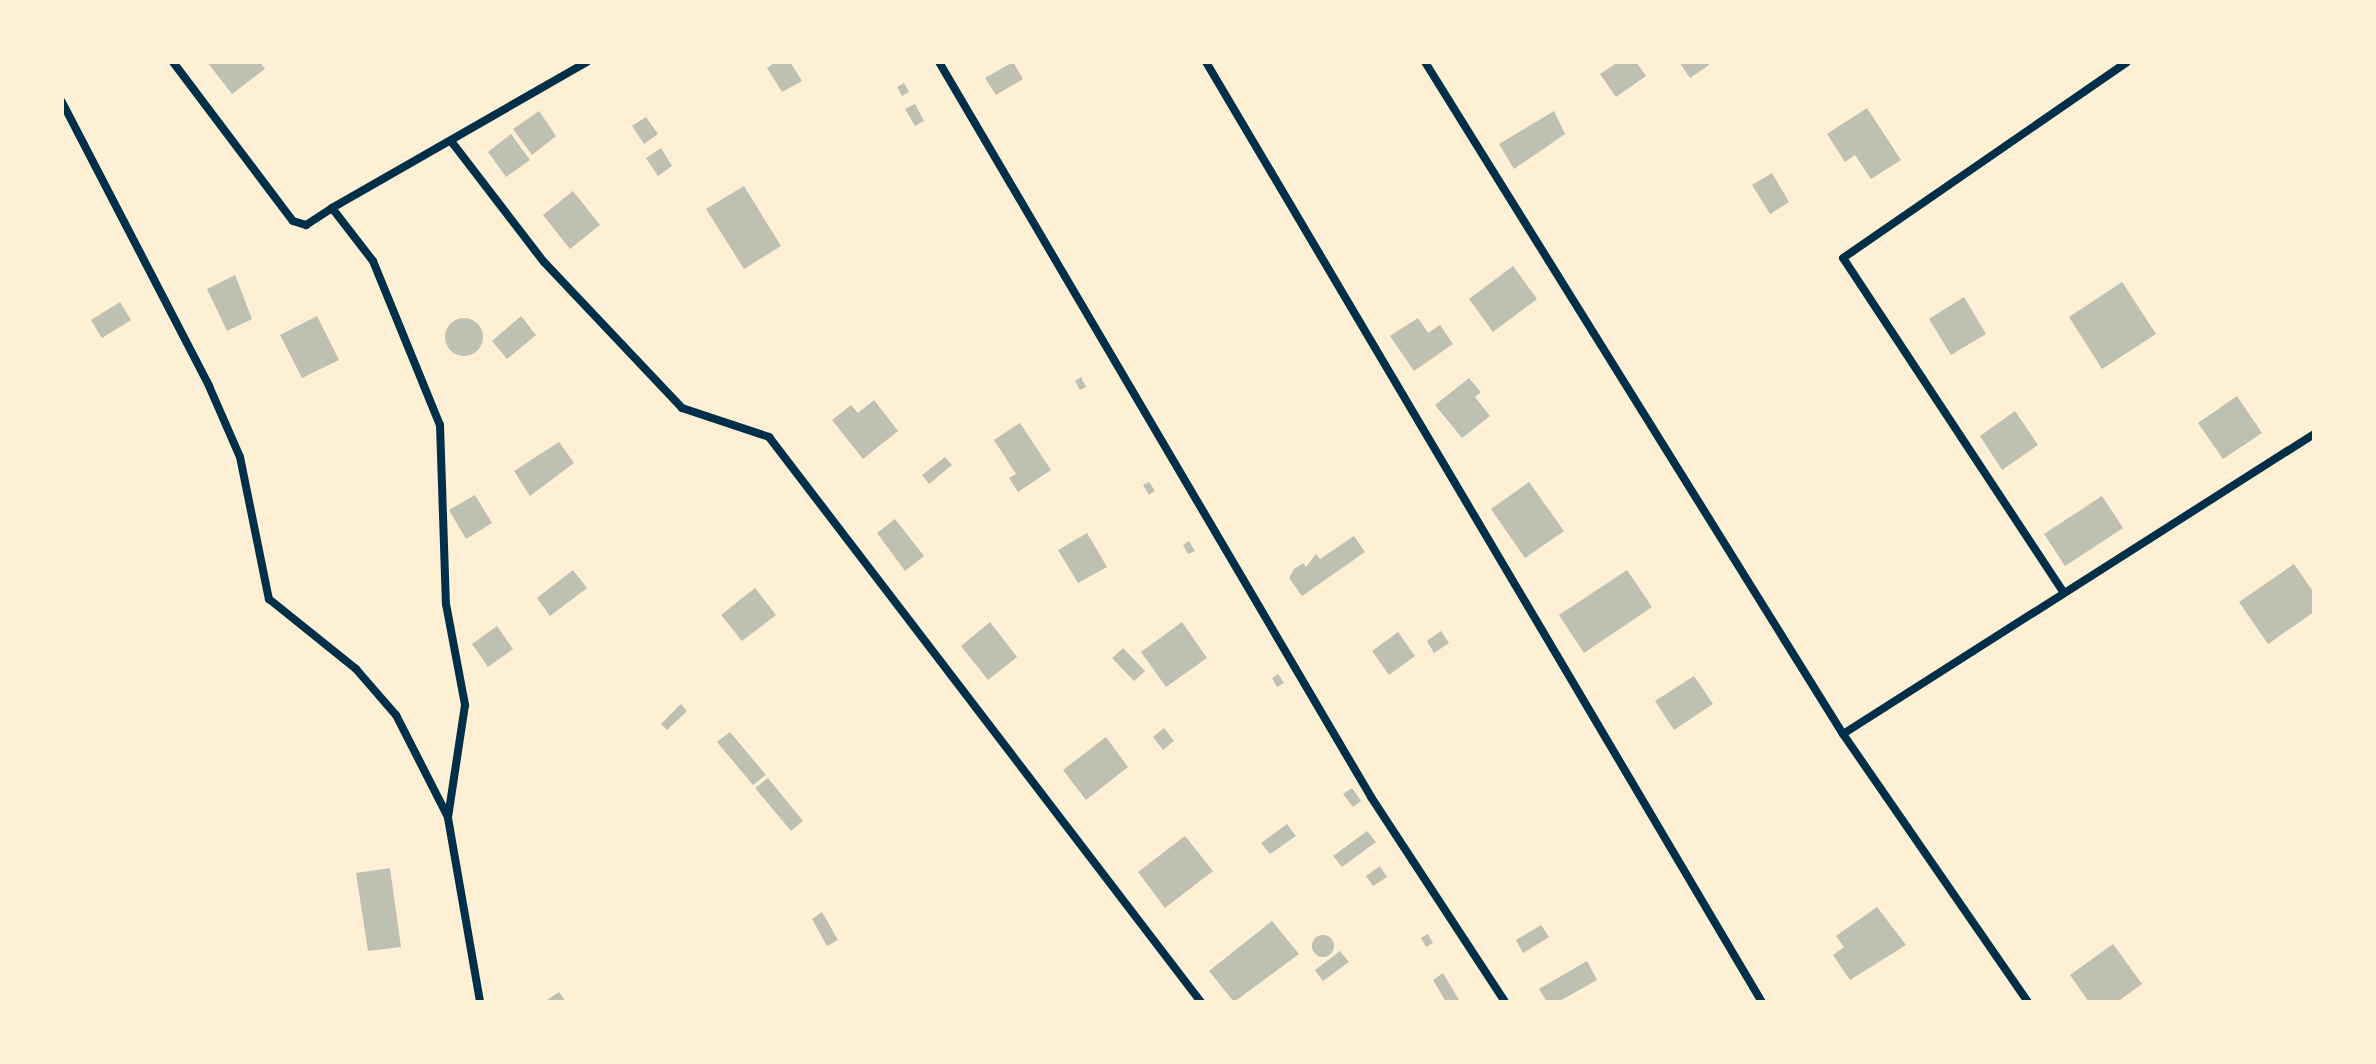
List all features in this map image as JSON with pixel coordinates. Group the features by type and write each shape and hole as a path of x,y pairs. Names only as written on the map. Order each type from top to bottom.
{"street":[{"path":"173,62 293,221 306,225 587,62"},
{"path":"939,62 1371,797 1505,1002"},
{"path":"1206,62 1762,1002"},
{"path":"1425,62 1843,734 2028,1002"},
{"path":"2064,593 1843,258 2127,62"},
{"path":"62,102 209,386 240,457 269,599 356,669 396,715 448,818 480,1002"},
{"path":"451,141 544,262 682,408 769,437 1201,1002"},
{"path":"332,208 373,261 440,425 446,604 465,705 448,818"},
{"path":"1843,734 2314,434"}],"building":[{"path":"207,62 260,62 265,69 232,94"},
{"path":"776,62 790,62 802,81 782,92 767,68"},
{"path":"1013,62 1023,79 996,95 985,78"},
{"path":"1618,62 1636,62 1646,76 1616,97 1600,74"},
{"path":"1679,62 1708,62 1709,65 1690,78"},
{"path":"904,83 909,92 902,96 897,87"},
{"path":"915,104 924,121 915,126 905,109"},
{"path":"1867,108 1901,160 1871,179 1855,155 1845,162 1827,134"},
{"path":"539,111 556,136 532,155 513,129"},
{"path":"1554,111 1565,134 1514,169 1499,144"},
{"path":"646,117 658,134 644,144 632,126"},
{"path":"511,134 530,160 506,177 488,152"},
{"path":"661,148 672,166 658,176 646,158"},
{"path":"1772,173 1789,202 1770,214 1752,185"},
{"path":"744,186 781,246 744,269 706,209"},
{"path":"573,191 600,225 570,249 543,215"},
{"path":"1513,266 1537,299 1493,332 1469,299"},
{"path":"235,275 252,319 227,331 207,289"},
{"path":"2122,282 2156,334 2102,369 2069,317"},
{"path":"1964,297 1986,334 1951,355 1929,319"},
{"path":"120,302 131,320 102,338 91,320"},
{"path":"317,316 339,360 302,378 280,335"},
{"path":"521,316 536,335 507,359 492,341"},
{"path":"464,318 478,323 483,337 478,351 464,356 450,351 445,337 450,323"},
{"path":"1418,318 1428,333 1440,325 1453,344 1414,371 1390,336"},
{"path":"1081,377 1086,387 1080,390 1075,381"},
{"path":"1469,378 1481,392 1475,397 1490,416 1462,438 1435,405"},
{"path":"2237,396 2262,433 2223,459 2198,423"},
{"path":"874,400 898,431 863,459 832,420 851,405 858,413"},
{"path":"2015,411 2038,445 2002,470 1980,436"},
{"path":"1020,423 1051,470 1018,492 1009,478 1016,474 994,440"},
{"path":"559,442 574,463 530,496 514,471"},
{"path":"945,457 952,465 929,484 922,475"},
{"path":"1149,482 1155,491 1149,495 1143,485"},
{"path":"1529,482 1564,531 1525,558 1491,509"},
{"path":"475,495 492,523 466,539 449,510"},
{"path":"2102,496 2123,528 2065,566 2044,534"},
{"path":"895,519 924,556 905,571 877,533"},
{"path":"1087,533 1107,567 1078,583 1058,550"},
{"path":"1354,536 1365,552 1302,596 1289,578 1294,569 1303,563 1306,567 1316,554 1320,559"},
{"path":"1189,541 1195,551 1188,554 1183,545"},
{"path":"2294,564 2314,593 2314,612 2268,644 2239,602"},
{"path":"573,570 587,588 550,616 537,598"},
{"path":"1627,570 1652,607 1584,653 1559,615"},
{"path":"755,588 776,615 742,641 721,615"},
{"path":"990,622 1017,657 988,680 961,646"},
{"path":"1182,622 1207,658 1166,687 1141,652"},
{"path":"497,626 513,649 488,667 472,644"},
{"path":"1441,631 1449,643 1434,653 1427,641"},
{"path":"1398,632 1415,656 1389,675 1372,651"},
{"path":"1123,648 1145,671 1134,681 1112,658"},
{"path":"1278,674 1284,683 1277,687 1272,678"},
{"path":"1694,676 1713,704 1674,730 1655,701"},
{"path":"681,704 687,711 667,730 661,724"},
{"path":"1164,728 1174,741 1163,750 1153,737"},
{"path":"730,732 766,775 753,785 717,742"},
{"path":"1106,737 1128,767 1086,800 1063,770"},
{"path":"768,778 803,821 791,831 755,788"},
{"path":"1352,788 1361,801 1353,807 1343,794"},
{"path":"1287,824 1296,836 1270,854 1261,843"},
{"path":"1367,831 1376,842 1342,867 1333,856"},
{"path":"1185,836 1213,871 1165,908 1138,872"},
{"path":"1380,866 1387,877 1373,886 1366,876"},
{"path":"390,868 401,947 368,951 356,873"},
{"path":"1877,907 1906,945 1850,980 1833,955 1844,947 1836,936"},
{"path":"822,912 838,940 827,946 812,919"},
{"path":"1272,921 1299,954 1234,1002 1209,971"},
{"path":"1541,925 1549,937 1523,953 1516,940"},
{"path":"1428,934 1433,943 1426,947 1421,938"},
{"path":"1323,935 1331,938 1334,946 1331,954 1323,957 1315,954 1312,946 1315,938"},
{"path":"2113,944 2142,984 2117,1002 2089,1002 2070,975"},
{"path":"1340,951 1349,962 1323,981 1315,970"},
{"path":"1587,961 1597,980 1558,1002 1547,1002 1539,989"},
{"path":"1443,973 1459,1000 1457,1002 1446,1002 1433,980"},
{"path":"559,992 566,1002 544,1002"}]}
